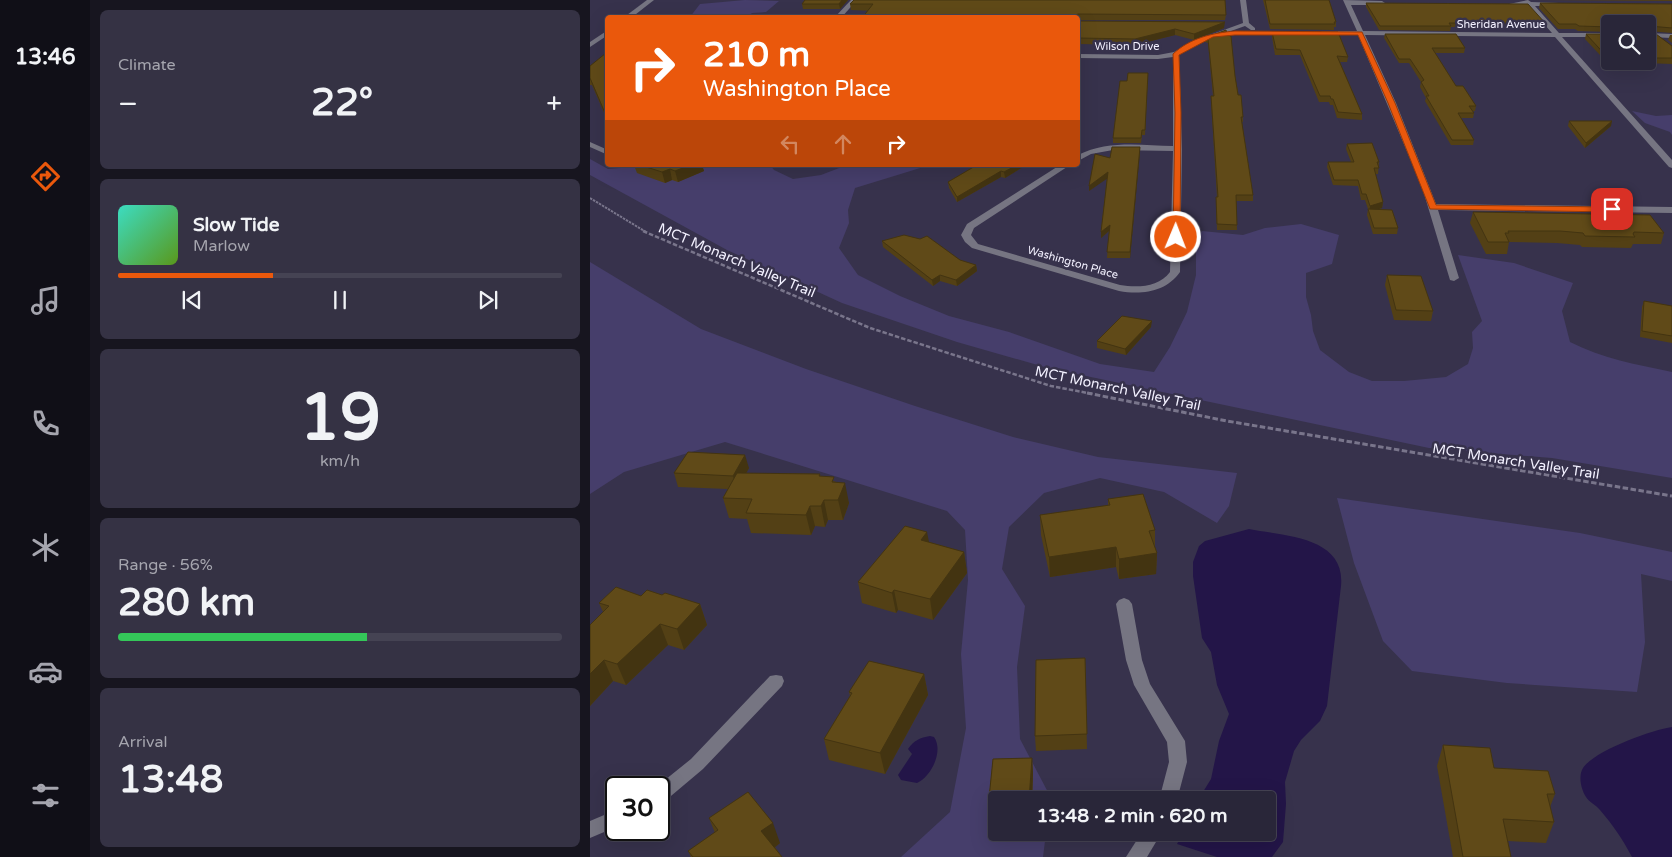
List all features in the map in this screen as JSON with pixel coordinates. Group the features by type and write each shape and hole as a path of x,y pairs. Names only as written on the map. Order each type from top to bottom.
{"street":[{"path":"630,15 651,0"},
{"path":"840,15 854,0"},
{"path":"1243,0 1246,24"},
{"path":"1385,3 1346,2 1392,103 1433,207 1454,278"},
{"path":"1528,2 1672,164"},
{"path":"1501,4 1528,2 1569,4"},
{"path":"1218,24 1246,24 1258,33"},
{"path":"1176,54 1212,35 1246,24"},
{"path":"1212,35 1295,33"},
{"name":"Sheridan Avenue","path":"1314,33 1601,35"},
{"path":"590,45 605,34"},
{"path":"1656,35 1672,36"},
{"path":"1656,35 1667,44"},
{"name":"Wilson Drive","path":"1080,56 1158,57 1176,54"},
{"name":"Washington Place","path":"1063,167 970,226 966,234 968,240 974,246 1119,288 1146,289 1159,286 1169,280 1175,272 1178,149 1176,54"},
{"path":"590,144 605,152"},
{"path":"1080,157 1088,151 1105,148 1178,149"},
{"path":"1433,207 1672,210"},
{"path":"1124,604 1134,660 1142,685 1176,741 1178,762 1170,791"},
{"path":"670,786 697,764 776,681"},
{"path":"590,830 605,823"},
{"path":"1136,857 1147,841"}],"path":[{"name":"MCT Monarch Valley Trail","path":"590,198 637,228 870,328 1051,386 1227,421 1672,496"}],"shaded area":[{"path":"745,0 779,1 766,12 752,13 750,15 692,15 700,4"},
{"path":"1632,111 1656,116 1672,115 1672,135 1670,132 1645,123"},
{"path":"590,159 608,169 633,167 772,167 793,179 821,175 842,167 923,167 855,188 848,210 849,223 839,248 858,275 900,296 949,316 1009,332 1100,364 1154,372 1170,347 1187,312 1196,275 1196,239 1202,231 1243,235 1265,228 1301,224 1339,235 1332,264 1306,273 1306,297 1313,331 1320,350 1349,372 1372,381 1404,381 1446,377 1468,364 1473,348 1472,332 1482,321 1458,255 1514,263 1573,283 1562,311 1570,342 1607,357 1672,372 1672,478 1552,458 1429,448 1048,368 957,342 842,303 727,250 590,175"},
{"path":"590,262 701,329 806,369 915,406 1013,437 1098,457 1237,473 1229,506 1217,523 1164,492 1100,478 1044,493 1009,527 1002,569 1025,606 1017,667 1020,739 1047,791 988,791 988,841 1045,841 1043,857 901,857 950,812 966,728 961,654 968,580 965,530 947,511 725,442 624,472 590,494"},
{"path":"1337,498 1580,533 1672,552 1672,581 1641,574 1645,642 1637,692 1507,683 1412,671 1383,641 1354,563"},
{"path":"1249,529 1294,537 1310,541 1323,548 1334,557 1340,569 1341,586 1327,706 1320,721 1301,740 1294,751 1285,782 1286,804 1283,842 1272,857 1217,857 1177,844 1179,841 1276,841 1276,791 1204,791 1211,779 1219,741 1229,714 1217,685 1211,652 1202,638 1193,576 1193,562 1199,546 1205,541"},
{"path":"1672,727 1672,857 1632,857 1609,821 1586,797 1581,782 1581,771 1589,761 1610,748 1651,732"},
{"path":"930,736 934,737 938,749 931,770 917,783 901,780 898,775 912,754 908,749 918,740"}],"building":[{"path":"805,0 842,0 839,4 802,4"},
{"path":"854,0 1225,0 1226,15 864,15 873,4 850,4"},
{"path":"1265,0 1329,0 1336,22 1334,22 1335,24 1270,24"},
{"path":"1366,3 1528,4 1546,24 1449,23 1451,26 1380,26"},
{"path":"1540,3 1672,4 1672,28 1656,27 1656,15 1601,15 1601,27 1559,24"},
{"path":"1080,21 1225,22 1194,34 1175,29 1135,39 1080,38"},
{"path":"1226,30 1227,35 1231,36 1238,95 1241,95 1243,117 1241,117 1253,195 1236,195 1237,225 1217,224 1216,197 1218,197 1211,96 1214,96 1208,39 1205,38"},
{"path":"1272,32 1338,32 1348,57 1337,56 1362,114 1338,112 1330,96 1320,96 1300,50 1276,49"},
{"path":"1385,34 1456,34 1465,48 1432,48 1456,86 1463,86 1476,106 1469,106 1474,113 1458,113 1474,140 1452,140 1426,96 1429,96 1421,82 1424,80 1410,59 1399,59"},
{"path":"1586,34 1601,34 1601,50"},
{"path":"1656,34 1672,46 1672,58 1656,58"},
{"path":"605,54 605,113 590,78 590,66"},
{"path":"1128,73 1148,73 1145,130 1142,130 1141,138 1113,138 1120,81 1127,81"},
{"path":"1569,121 1612,121 1586,143"},
{"path":"1372,143 1379,162 1377,162 1379,168 1374,168 1383,202 1370,206 1366,194 1362,194 1358,180 1334,180 1328,162 1354,162 1347,144"},
{"path":"1112,147 1140,147 1130,252 1107,252 1110,225 1101,232 1108,172 1089,186 1095,154 1110,158"},
{"path":"646,167 685,167 675,171 670,169 662,172"},
{"path":"974,167 1013,167 1004,172 1001,171 957,197 948,182"},
{"path":"1368,209 1392,210 1398,228 1374,228"},
{"path":"1473,212 1650,215 1664,233 1634,232 1635,237 1585,236 1583,233 1560,231 1508,231 1509,233 1505,233 1509,242 1488,242"},
{"path":"904,235 920,239 927,236 960,260 976,265 956,280 940,275 932,280 882,241"},
{"path":"1387,275 1421,276 1433,311 1396,310"},
{"path":"1644,301 1672,306 1672,336 1642,331"},
{"path":"1122,316 1152,321 1125,349 1097,341"},
{"path":"688,452 745,455 733,476 674,473"},
{"path":"737,473 820,474 819,476 834,477 832,482 845,483 838,500 824,500 821,506 810,506 806,515 746,513 752,499 723,498"},
{"path":"1143,494 1155,530 1149,531 1157,553 1119,559 1116,547 1049,557 1040,515 1110,505 1108,499"},
{"path":"905,526 927,532 921,540 964,552 930,599 894,590 892,593 858,582"},
{"path":"616,587 641,596 647,590 662,595 665,593 700,604 677,629 660,624 617,664 604,660 590,674 590,625 609,606 599,603"},
{"path":"1085,658 1087,734 1035,736 1036,660"},
{"path":"869,661 924,674 880,753 824,739 852,693 849,692"},
{"path":"1443,745 1490,748 1494,768 1548,771 1555,794 1547,794 1554,822 1503,819 1511,857 1463,857"},
{"path":"1032,758 1030,791 990,791 993,759"},
{"path":"748,792 773,823 761,831 782,857 693,857 688,851 718,830 709,818"}],"route":[{"path":"1176,237 1178,149 1176,54 1212,35 1235,33 1360,33 1392,103 1433,207 1612,209"}]}
